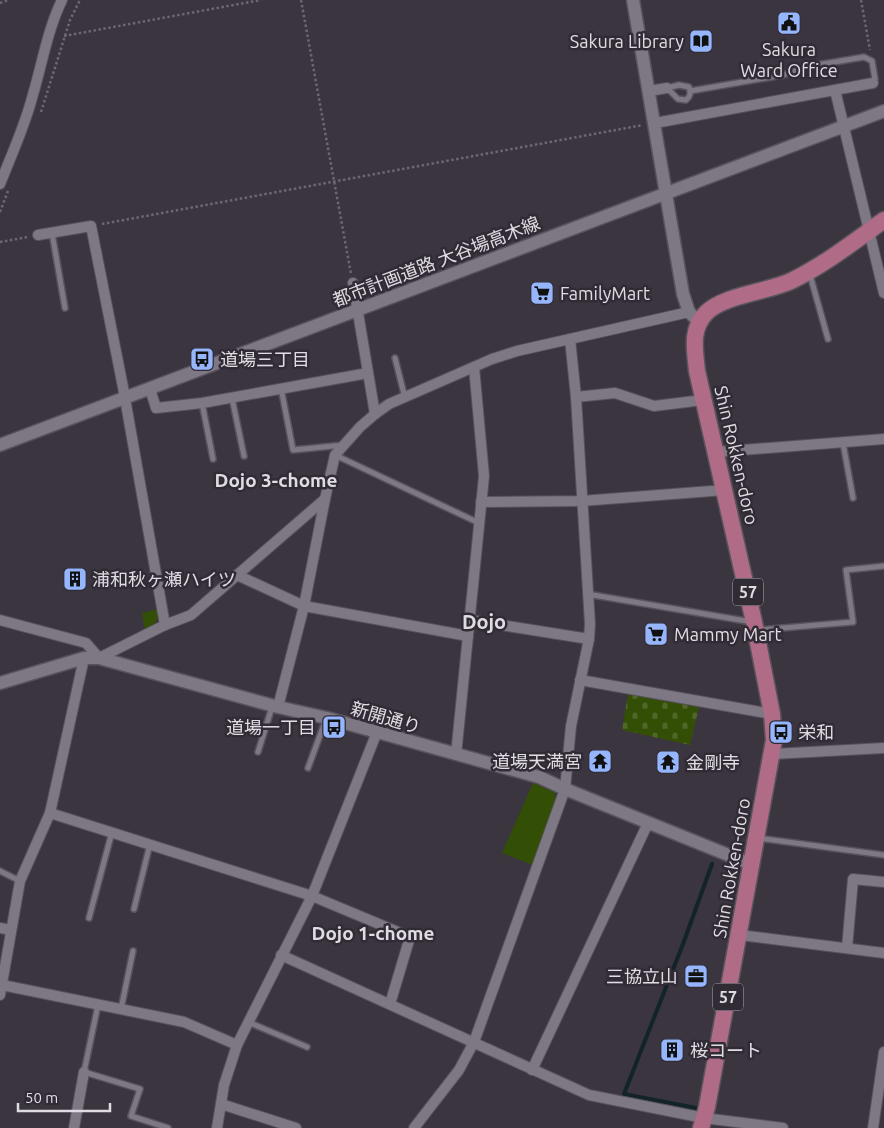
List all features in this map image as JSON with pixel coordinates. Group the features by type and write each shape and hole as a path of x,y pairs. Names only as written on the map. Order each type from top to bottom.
{"main road":[{"path":"694,317 714,306 776,287 792,280 884,220"},
{"name":"Shin Rokken-doro","path":"694,317 697,371 726,490 755,626 772,714 774,740 740,935 703,1123"}],"street":[{"path":"0,184 32,99 56,13 62,0"},
{"path":"275,706 304,606 335,455 375,414 389,404 474,367 518,351 570,339 694,317 684,294 633,0"},
{"path":"655,123 873,83"},
{"path":"650,91 667,88"},
{"path":"835,90 842,126 870,230 884,293"},
{"name":"都市計画道路 大谷場高木線","path":"0,444 125,399 357,308 667,194 884,110"},
{"path":"38,235 91,226 166,625"},
{"path":"353,283 375,414"},
{"path":"414,1128 459,1070 474,1042 565,789 571,726 590,639 576,397 570,339"},
{"path":"456,754 484,476 474,367"},
{"path":"150,389 156,408 202,403 368,372"},
{"path":"576,397 615,393 654,406 704,400"},
{"path":"716,452 884,439"},
{"path":"481,502 581,501 726,490"},
{"path":"0,620 86,643 99,658 166,625 191,615 325,499"},
{"path":"238,576 304,606 468,636"},
{"path":"470,620 590,639"},
{"path":"84,658 50,813 20,881 1,990 98,1005 184,1022 236,1045"},
{"name":"新開通り","path":"0,683 84,658 99,658 539,777 752,865"},
{"path":"580,680 772,714"},
{"path":"217,1128 224,1085 236,1045 312,896 377,732"},
{"path":"773,754 884,748"},
{"path":"50,813 312,896 410,937 390,1004"},
{"path":"532,1070 648,823"},
{"path":"848,948 853,879 884,882"},
{"path":"0,928 11,930"},
{"path":"740,935 884,953"},
{"path":"281,955 589,1095 703,1123 783,1128"},
{"path":"874,1128 884,1052"},
{"path":"74,1128 84,1072"},
{"path":"221,1104 296,1128"}],"lane":[{"path":"690,91 782,75 805,67 868,58 872,61 875,80 873,83"},
{"path":"686,85 690,91 689,98 682,100 675,97 667,88 686,85"},
{"path":"52,233 65,308"},
{"path":"808,270 828,339"},
{"path":"395,358 404,398"},
{"path":"281,388 293,450 343,445"},
{"path":"232,397 244,456"},
{"path":"202,403 213,459"},
{"path":"843,443 853,498"},
{"path":"335,455 479,523"},
{"path":"587,594 755,626 853,622 846,570 884,566"},
{"path":"258,752 275,706"},
{"path":"308,768 326,718"},
{"path":"89,918 112,832"},
{"path":"757,838 884,855"},
{"path":"134,909 150,844"},
{"path":"0,871 20,881"},
{"path":"120,1009 133,950"},
{"path":"98,1005 84,1072 140,1089 131,1116 168,1128"},
{"path":"248,1022 308,1047"}],"path":[{"path":"0,3 8,0"},
{"path":"64,36 261,0"},
{"path":"301,0 353,283"},
{"path":"861,0 872,61"},
{"path":"91,226 655,123"},
{"path":"0,242 38,235"}],"green space":[{"path":"159,609 157,620 145,632 142,613"},
{"path":"628,694 699,707 690,745 622,730"},
{"path":"533,783 554,792 557,801 533,865 502,853"}],"waterway":[{"path":"701,1109 624,1094 683,944 712,864"}],"place":[{"name":"Sakura Ward Office","path":"789,23"},
{"name":"Sakura Library","path":"701,41"},
{"name":"FamilyMart","path":"542,293"},
{"name":"道場三丁目","path":"202,359"},
{"name":"浦和秋ヶ瀬ハイツ","path":"75,579"},
{"name":"Mammy Mart","path":"656,634"},
{"name":"道場一丁目","path":"334,727"},
{"name":"栄和","path":"781,732"},
{"name":"道場天満宮","path":"600,761"},
{"name":"金剛寺","path":"668,762"},
{"name":"三協立山","path":"696,976"},
{"name":"桜コート","path":"672,1050"}],"district":[{"name":"Dojo 3-chome","path":"276,480"},
{"name":"Dojo","path":"484,621"},
{"name":"Dojo 1-chome","path":"373,933"}]}
